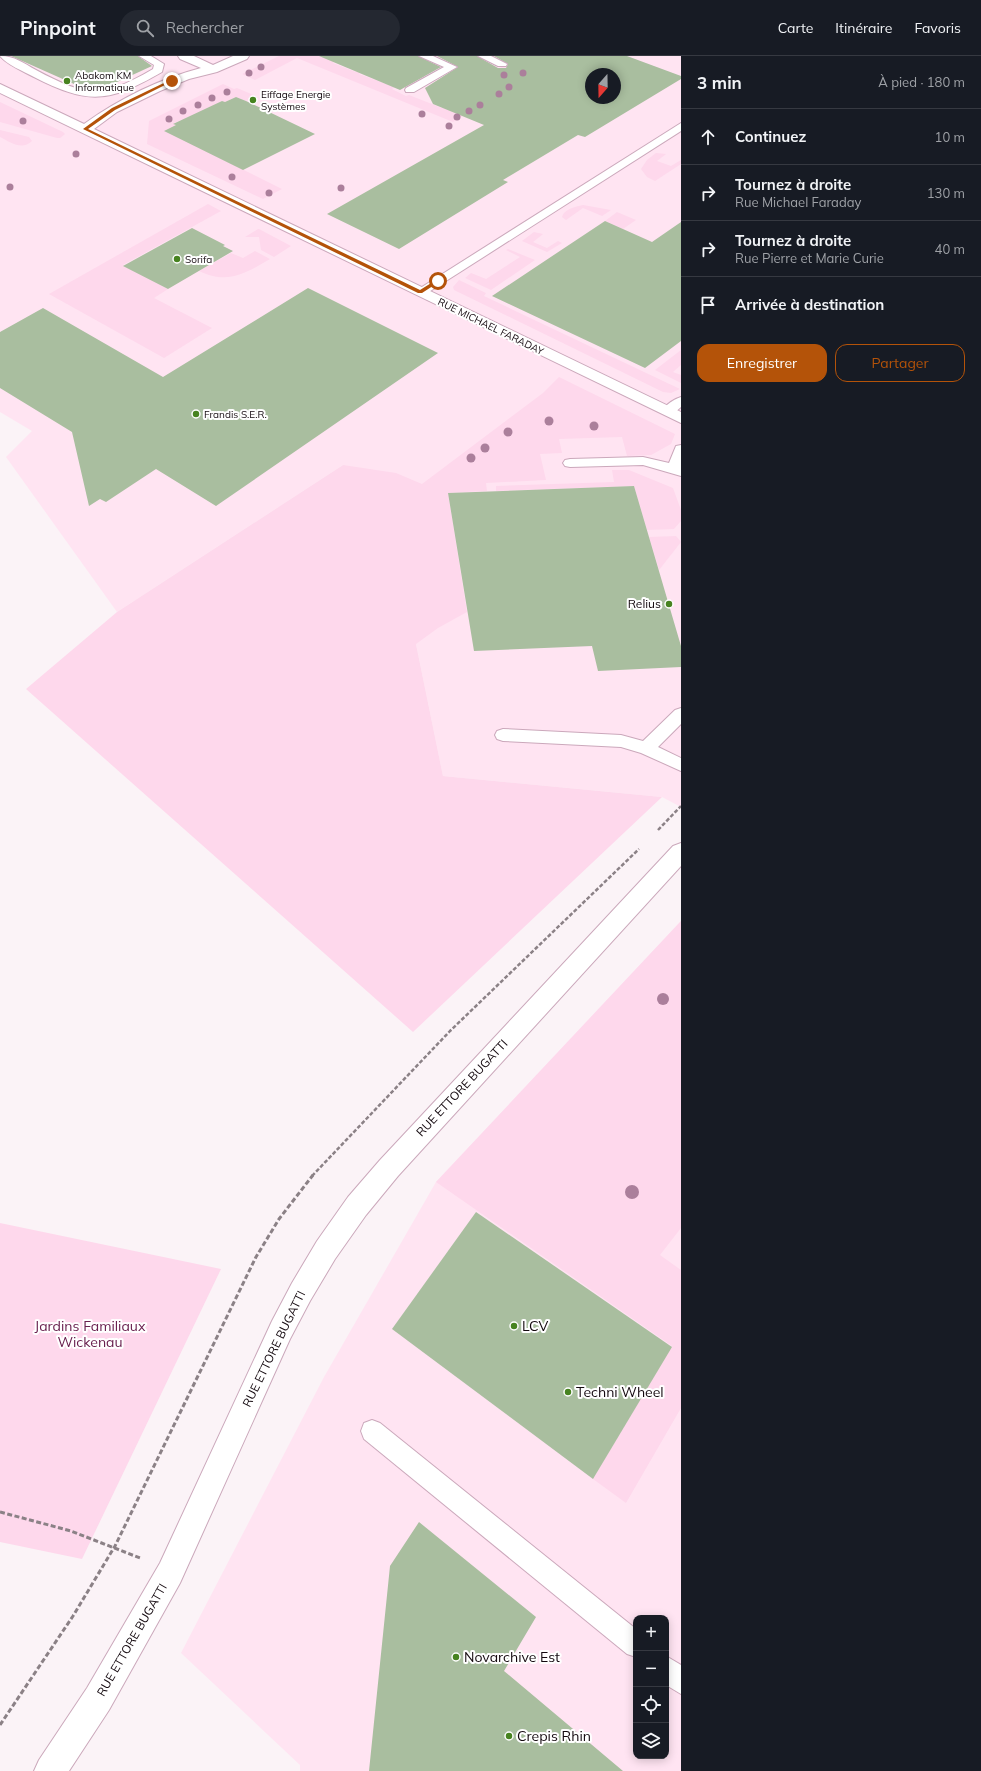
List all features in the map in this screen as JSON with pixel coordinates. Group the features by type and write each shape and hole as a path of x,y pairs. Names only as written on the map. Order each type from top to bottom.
{"street":[{"path":"184,56 213,70"},
{"path":"188,88 213,70 243,56"},
{"path":"85,129 113,109 156,88 185,76 213,70"},
{"name":"RUE MICHAEL FARADAY","path":"0,88 675,414"},
{"path":"85,129 124,118"},
{"name":"RUE ETTORE BUGATTI","path":"50,1771 98,1699 170,1572 281,1330 326,1250 357,1206 389,1168 681,852"}],"lane":[{"path":"5,56 74,91 92,95 113,91 155,72 160,66 152,57"},
{"path":"410,90 452,67 424,56"},
{"path":"483,56 502,64"},
{"path":"420,292 681,126"},
{"path":"675,414 681,401"},
{"path":"680,471 675,464 681,449"},
{"path":"570,463 643,461 680,471"},
{"path":"646,748 681,714"},
{"path":"503,735 620,741 646,748 681,766"},
{"path":"372,1431 633,1643"},
{"path":"669,1671 681,1681"}],"path":[{"path":"653,836 681,806"},
{"path":"0,1512 50,1523 114,1546 170,1572"}],"shaded area":[{"path":"0,56 681,56 681,807 662,797 443,776 416,644 343,465 117,612 6,457 32,431 0,412"},
{"path":"681,921 681,1771 300,1771 300,1765 181,1653 324,1377 436,1182"}],"green space":[{"path":"279,56 323,56 335,61 333,63 356,72 359,71 361,72 359,74 395,87 392,89 406,96 409,95 442,108 494,79 436,56 450,56 492,72 507,64 535,73 453,122 297,58 255,80 242,74"},
{"path":"223,84 256,96 246,101 236,97 225,102 222,101 184,122 181,120 174,123 176,125 165,131 282,189 263,199 147,144 149,121"},
{"path":"0,102 65,134 60,138 57,138 0,122"},
{"path":"0,130 29,137 32,141 24,145 16,145 0,137"},
{"path":"656,153 666,154 657,161 671,166 681,160 681,164 655,181 647,177 641,169 647,160"},
{"path":"208,204 221,211 123,265 168,289 154,298 212,328 164,358 49,294"},
{"path":"583,205 611,210 602,216 583,208 566,220 562,217 567,210"},
{"path":"617,212 636,220 623,229 605,221"},
{"path":"258,229 291,246 274,257 261,250 259,237 245,237"},
{"path":"534,232 543,234 533,242 547,248 558,241 562,243 547,252 522,241"},
{"path":"508,249 535,260 491,290 465,278 471,273 486,279 520,257 506,250"},
{"path":"255,251 270,259 245,273 236,276 219,277 199,271 231,253 243,258"},
{"path":"459,280 486,293 484,296 680,389 671,393 663,392 454,290 453,287"},
{"path":"681,350 681,365 673,372 681,375 681,383 655,370"},
{"path":"559,377 675,434 671,444 651,455 627,456 622,437 559,439 562,453 540,454 546,480 486,483 487,491 448,493 467,612 438,628 416,644 443,776 662,797 413,1032 26,689 117,612 343,465 396,473 422,484 543,393"},
{"path":"612,470 629,470 673,488 681,510 681,521 674,529 647,530 634,486 496,491 496,486 614,482"},
{"path":"676,536 681,542 659,570 649,537"},
{"path":"681,921 681,1228 660,1255 681,1270 681,1408 626,1503 593,1479 672,1346 436,1182"},
{"name":"Jardins Familiaux Wickenau","path":"0,1223 221,1269 82,1559 0,1542"}],"building":[{"path":"11,56 138,56 152,66 104,88 95,89 83,88"},
{"path":"319,56 418,56 441,67 400,90"},
{"path":"437,56 477,56 498,68 506,68 508,64 494,56 627,56 681,76 681,79 585,137 578,135 503,180 508,182 399,249 327,214 484,125 433,104 425,88 458,67"},
{"path":"236,97 315,134 243,170 164,131 176,125 173,124 222,101 225,102"},
{"path":"605,221 652,242 681,222 681,341 645,368 492,296"},
{"name":"Sorifa","path":"192,228 225,245 223,246 233,251 168,289 123,266"},
{"name":"Frandis S.E.R.","path":"308,288 438,353 216,506 156,469 106,502 100,499 89,506 72,432 0,388 0,332 43,308 163,377"},
{"path":"634,486 681,646 681,667 598,671 592,646 474,651 448,493"},
{"path":"476,1212 672,1347 593,1479 392,1329"},
{"path":"419,1522 536,1617 504,1671 623,1771 369,1771 390,1566"}],"place":[{"name":"Abakom KM Informatique","path":"67,81"},
{"name":"Eiffage Energie Systèmes","path":"253,100"},
{"name":"Sorifa","path":"177,259"},
{"name":"Frandis S.E.R.","path":"196,414"},
{"name":"Relius","path":"669,604"},
{"name":"LCV","path":"514,1326"},
{"name":"Techni Wheel","path":"568,1392"},
{"name":"Novarchive Est","path":"456,1657"},
{"name":"Crepis Rhin","path":"509,1736"}],"route":[{"path":"172,81 113,109 85,129 420,292 438,281"}]}
